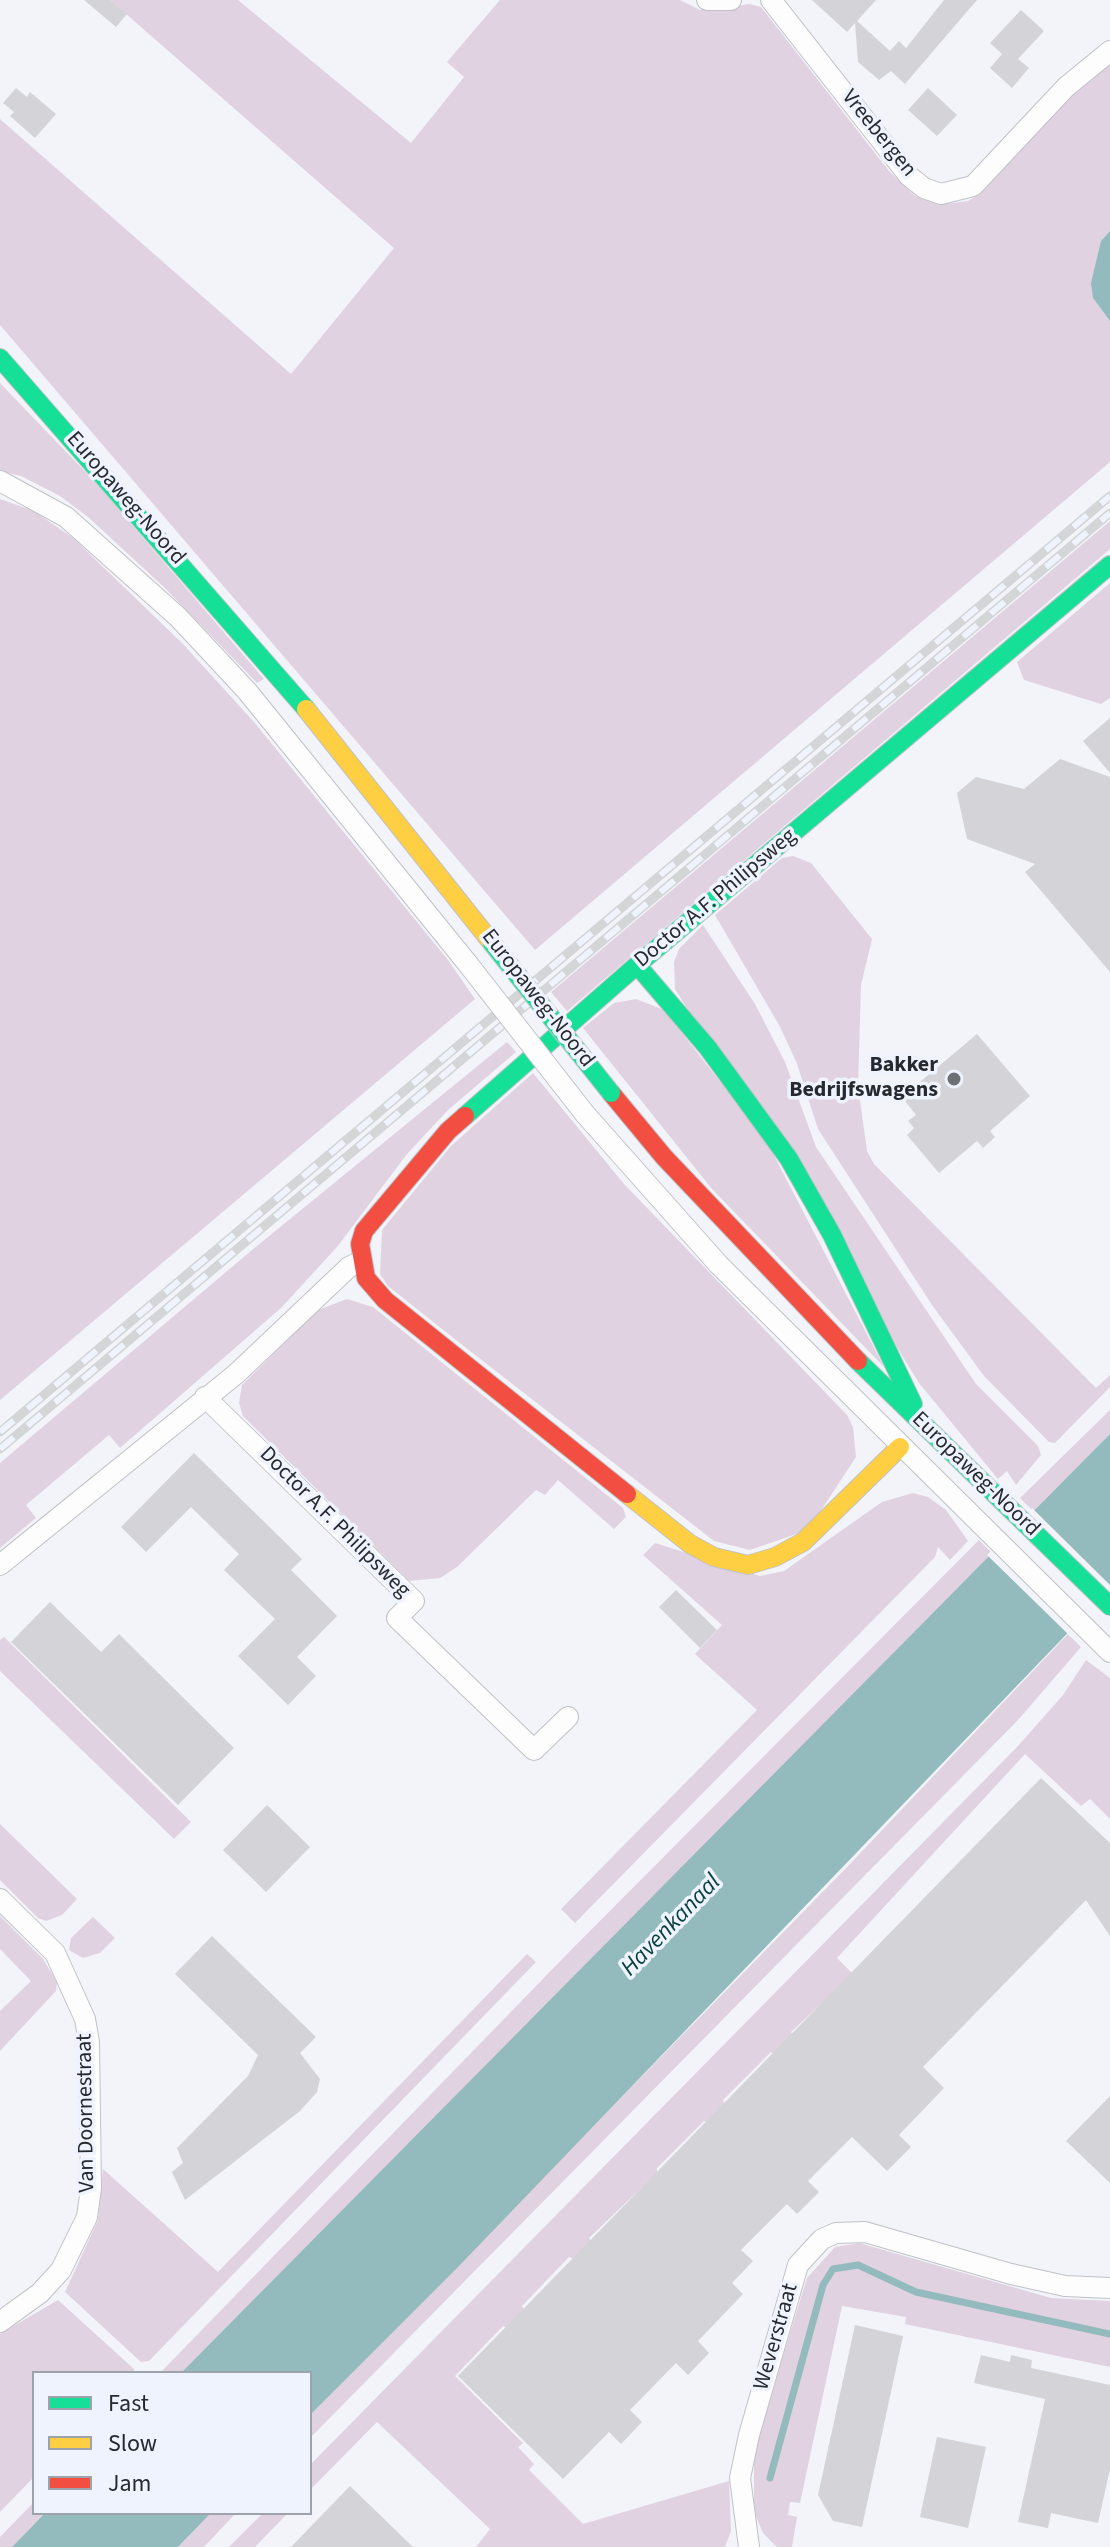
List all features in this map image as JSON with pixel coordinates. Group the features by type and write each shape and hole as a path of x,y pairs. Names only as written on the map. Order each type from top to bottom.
{"main road":[{"name":"Europaweg-Noord","path":"0,358 267,661 611,1093 744,1244 1110,1606"},
{"name":"Doctor A.F. Philipsweg","path":"361,1261 360,1244 364,1231 448,1131 637,965 1110,565"},
{"path":"637,965 708,1048 789,1159 832,1235 923,1424"},
{"path":"361,1261 371,1287 385,1300 690,1544 714,1557 748,1565 775,1557 803,1542 900,1447"}],"street":[{"path":"707,0 731,0"},
{"name":"Vreebergen","path":"771,0 909,176 924,188 941,194 973,186 1066,87 1110,51"},
{"name":"Europaweg-Noord","path":"0,481 66,517 178,617 247,691 585,1114 719,1265 967,1514 1110,1652"},
{"path":"0,1565 236,1374 349,1267 361,1261"},
{"name":"Doctor A.F. Philipsweg","path":"205,1397 414,1601 397,1618 534,1750 568,1717"},
{"name":"Van Doornestraat","path":"0,1899 55,1953 85,2019 89,2042 91,2188 87,2217 61,2270 40,2293 0,2322"},
{"name":"Weverstraat","path":"749,2547 740,2478 749,2435 798,2265 822,2239 836,2233 865,2232 1011,2274 1065,2286 1110,2288"}],"shaded area":[{"path":"110,0 238,0 411,143 464,77 447,62 500,0 680,0 700,10 749,4 761,7 889,171 915,196 945,204 968,201 981,193 1078,89 1110,63 1110,231 1101,241 1093,298 1110,321 1110,462 535,950 0,325 0,119 291,374 394,248"},
{"path":"0,383 97,484 264,679 257,683 165,588 88,517 60,496 21,476 0,471"},
{"path":"0,499 34,511 73,538 183,644 254,722 448,960 475,999 0,1400"},
{"path":"1110,521 1110,549 567,1011 551,992"},
{"path":"1110,583 1110,698 1101,704 1024,680 1017,662"},
{"path":"793,856 811,863 872,939 861,985 858,1086 867,1151 874,1164 1096,1388 1110,1375 1110,1387 1055,1443 1049,1442 984,1376 932,1305 818,1129 796,1061 779,1025 715,915 782,858"},
{"path":"703,925 755,1004 785,1062 816,1147 976,1384 1038,1446 1041,1455 1016,1485 1007,1471 998,1479 919,1383 675,989 674,962 679,949"},
{"path":"636,999 664,1010 767,1142 884,1367 712,1189 583,1028 614,1003"},
{"path":"507,1042 516,1052 448,1110 407,1154 337,1247 281,1308 120,1448 109,1435 26,1505 36,1518 0,1548 0,1463 252,1250"},
{"path":"533,1073 624,1184 847,1415 853,1427 856,1457 820,1512 802,1532 750,1550 714,1541 388,1286 380,1274 382,1230 451,1146"},
{"path":"347,1299 373,1307 623,1508 626,1517 614,1529 558,1480 545,1495 536,1490 457,1567 440,1578 409,1581 243,1416 239,1403 242,1385 318,1310"},
{"path":"1110,1410 1110,1434 1034,1512 1020,1498"},
{"path":"913,1493 928,1497 946,1510 968,1541 950,1560 938,1547 935,1557 575,1923 561,1909 757,1710 695,1654 722,1625 643,1555 655,1543 760,1576 784,1571 882,1502"},
{"path":"979,1540 993,1554 183,2371 162,2371 571,1950"},
{"path":"1068,1634 1081,1647 1019,1719 312,2436 312,2413 850,1864"},
{"path":"4,1637 191,1822 174,1839 0,1671 0,1640"},
{"path":"1086,1660 1110,1678 1110,1819 1090,1799 1081,1806 1025,1754 837,1958 853,1974 791,2032 793,2036 775,2055 771,2052 723,2100 725,2105 708,2123 704,2121 657,2168 657,2173 589,2238 591,2241 574,2259 569,2257 522,2306 525,2311 508,2328 503,2326 455,2376 523,2443 518,2447 534,2464 529,2470 583,2524 729,2481 731,2531 725,2547 476,2547 490,2529 377,2422 312,2488 312,2463 1018,1746 1063,1695"},
{"path":"0,1824 77,1899 62,1915 46,1921 38,1918 0,1880"},
{"path":"0,1916 43,1959 57,1982 56,1991 0,2051 0,2011 31,1981 0,1949"},
{"path":"93,1917 115,1938 100,1953 83,1958 69,1950 71,1938"},
{"path":"527,1954 536,1962 149,2361 141,2362 65,2292 98,2220 103,2169 218,2272"},
{"path":"859,2243 1051,2298 1110,2301 1110,2367 905,2324 906,2317 842,2306 800,2503 790,2502 788,2515 797,2517 792,2547 777,2547 763,2533 754,2512 754,2451 807,2278 835,2247"},
{"path":"58,2300 134,2371 32,2371 32,2479 0,2512 0,2334"},
{"path":"32,2504 32,2515 43,2515 12,2547 0,2547 0,2537"},
{"path":"209,2515 234,2515 204,2547 178,2547"},
{"path":"261,2515 286,2515 255,2547 229,2547"}],"water":[{"path":"1110,231 1110,321 1093,298 1091,283 1101,241"},
{"name":"Havenkanaal","path":"1110,1434 1110,1589 459,2266 312,2413 312,2371 183,2371"},
{"path":"43,2515 209,2515 178,2547 12,2547"}],"pier":[{"path":"1032,1508 1110,1585 1110,1595 1071,1637 987,1555"}],"building":[{"path":"84,0 110,0 127,14 116,27"},
{"path":"812,0 876,0 857,21 890,51 899,41 906,48 944,0 977,0 905,84 891,71 879,80 858,62 855,23 847,32"},
{"path":"1021,10 1044,31 1018,59 1029,68 1012,88 990,68 1002,54 990,43"},
{"path":"16,88 27,97 30,92 56,114 35,138 10,116 14,112 3,103"},
{"path":"928,88 957,115 937,136 908,110"},
{"path":"1110,718 1110,773 1083,741"},
{"path":"1060,759 1110,777 1110,972 1025,872 1035,864 967,839 957,793 976,777 1024,789"},
{"path":"977,1034 1030,1096 990,1131 995,1137 983,1148 977,1141 939,1173 907,1135 914,1128 908,1121 916,1115 902,1097"},
{"path":"194,1453 302,1559 291,1570 337,1616 297,1657 316,1676 288,1705 238,1656 275,1619 224,1570 239,1554 191,1507 146,1552 121,1527"},
{"path":"676,1590 717,1630 700,1648 659,1607"},
{"path":"50,1602 101,1652 119,1634 234,1748 178,1805 11,1642"},
{"path":"1041,1778 1110,1843 1110,1936 1086,1900 923,2067 944,2088 899,2135 911,2147 887,2171 852,2137 808,2181 819,2192 797,2214 787,2204 741,2250 753,2261 732,2283 743,2294 698,2341 709,2353 688,2375 676,2363 630,2410 642,2422 621,2444 609,2432 563,2479 458,2376"},
{"path":"267,1805 310,1847 266,1892 223,1850"},
{"path":"212,1936 316,2037 300,2053 320,2079 317,2092 300,2111 185,2200 172,2172 183,2163 177,2148 248,2076 258,2055 175,1974"},
{"path":"1110,2096 1110,2183 1066,2141"},
{"path":"855,2325 903,2336 862,2527 833,2521 818,2495"},
{"path":"981,2355 1010,2362 1011,2355 1032,2360 1031,2368 1110,2385 1110,2469 1098,2523 1051,2513 1048,2528 1018,2522 1045,2399 974,2383"},
{"path":"937,2437 986,2447 968,2528 920,2517"},
{"path":"350,2486 413,2547 291,2547"}],"waterway":[{"path":"770,2478 823,2285 833,2269 858,2265 916,2292 1110,2334"}],"railway":[{"path":"0,1432 1110,496"},
{"path":"0,1449 1110,513"}],"traffic: fast":[{"path":"0,358 306,709"},
{"path":"465,1116 637,965 1110,565"},
{"path":"492,943 611,1093"},
{"path":"637,965 708,1048 789,1159 832,1235 913,1404"},
{"path":"858,1361 1110,1606"}],"traffic: slow":[{"path":"306,709 492,943"},
{"path":"627,1494 690,1544 714,1557 748,1565 775,1557 803,1542 900,1447"}],"traffic: jam":[{"path":"611,1093 664,1157 858,1361"},
{"path":"465,1116 448,1131 364,1231 360,1244 366,1278 385,1300 627,1494"}],"place":[{"name":"Bakker Bedrijfswagens","path":"954,1079"}]}
